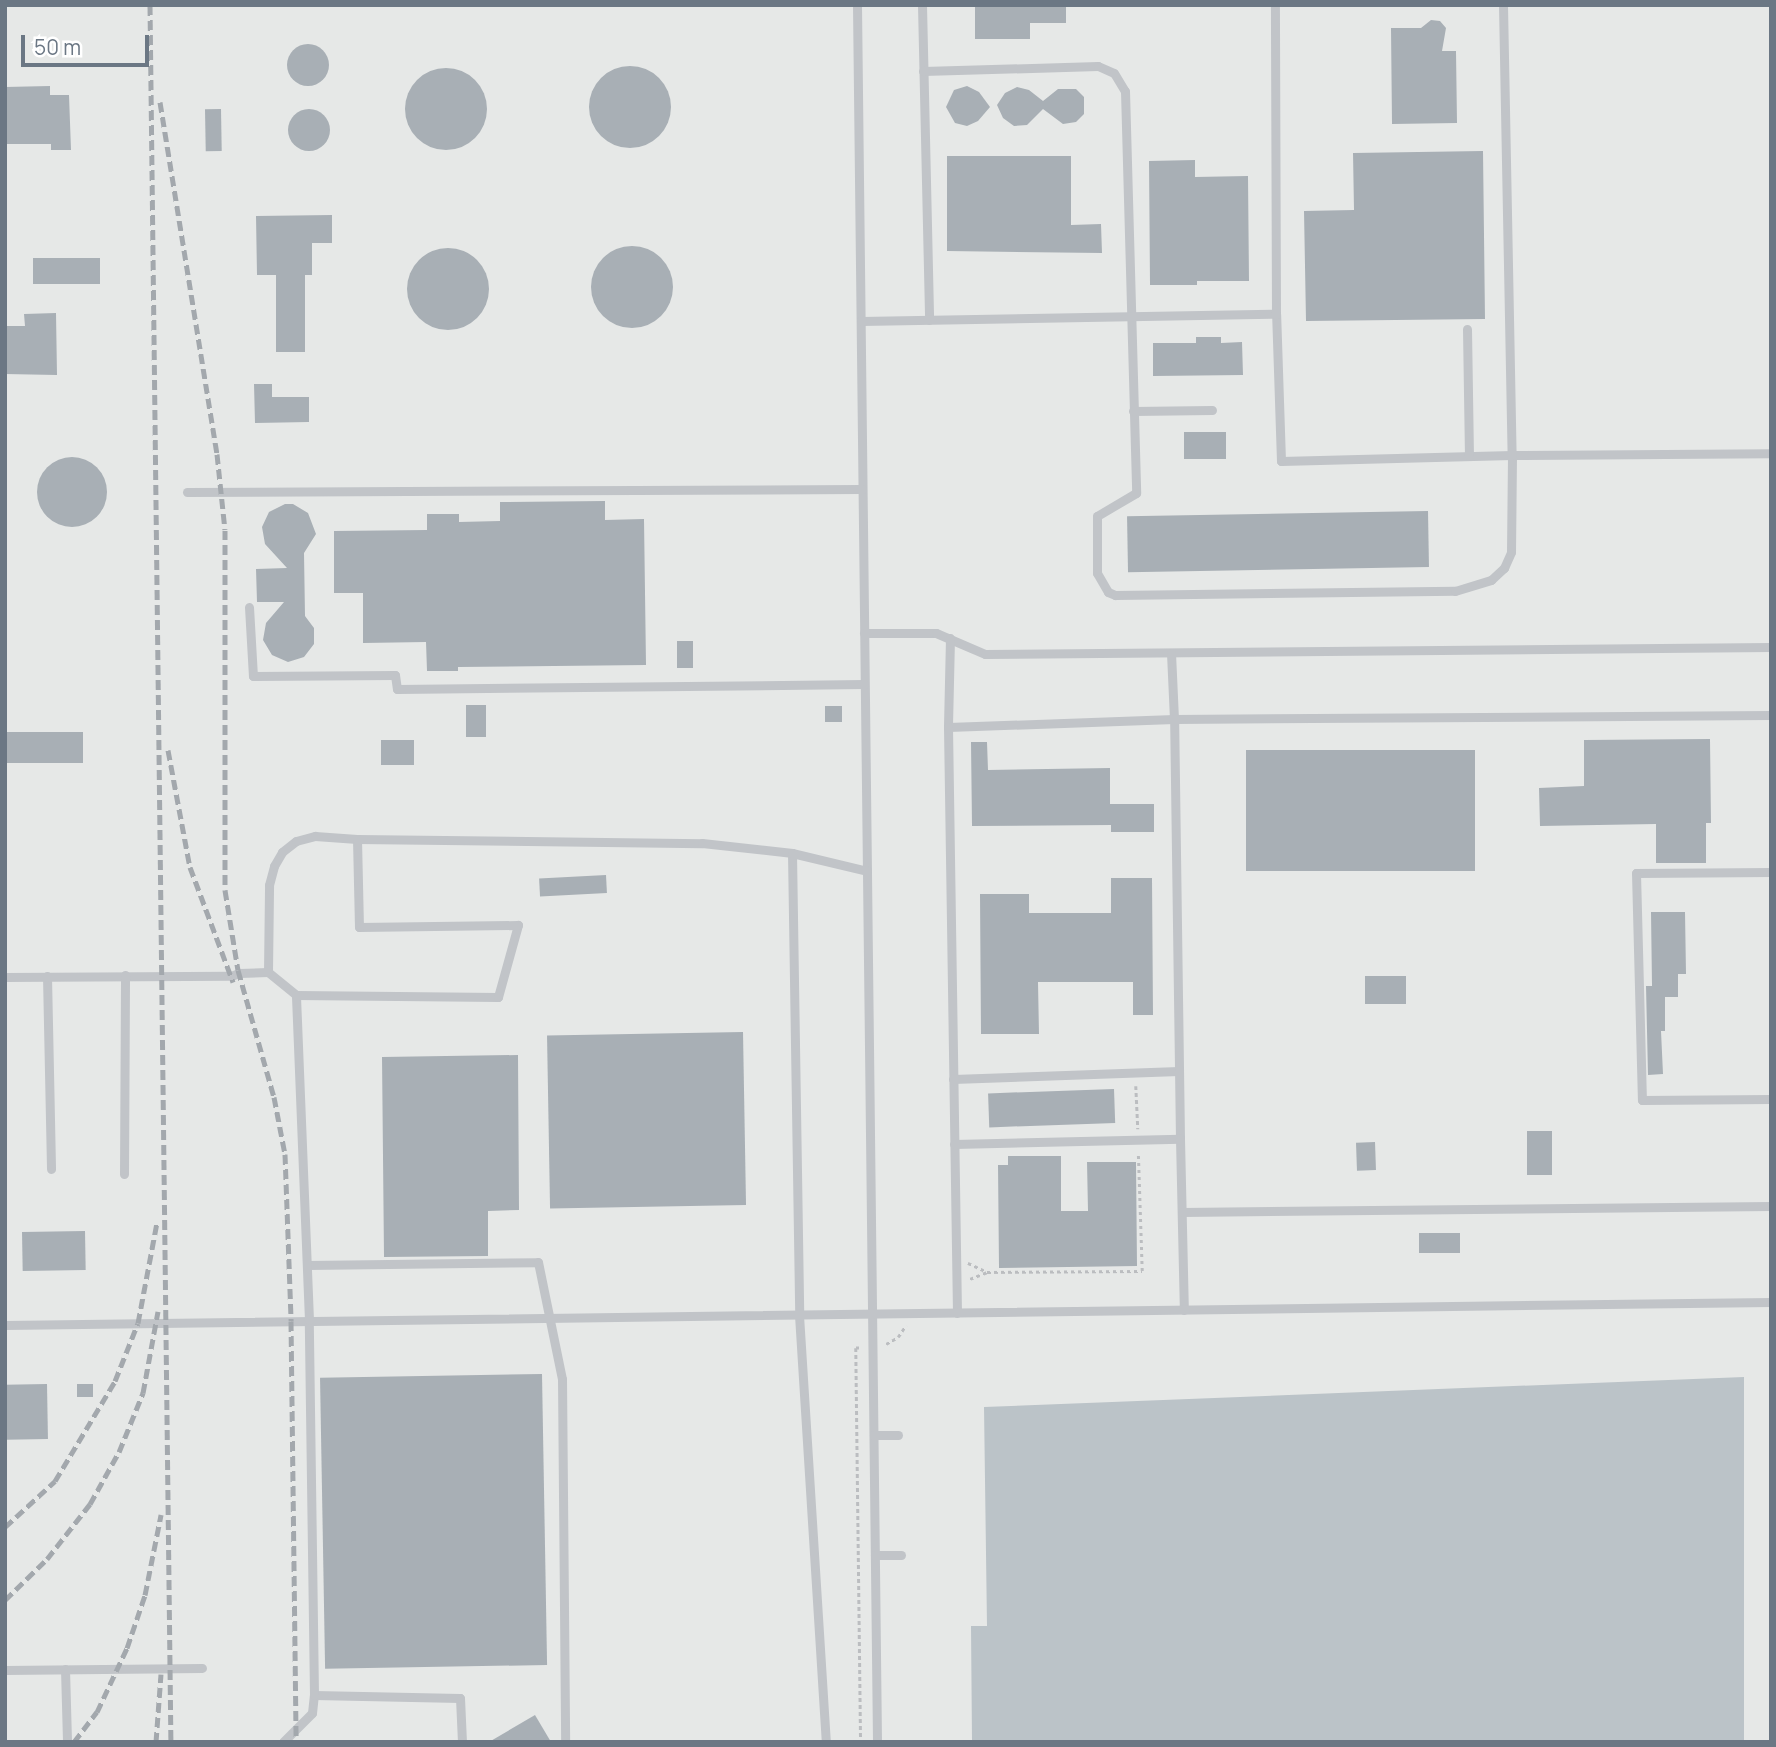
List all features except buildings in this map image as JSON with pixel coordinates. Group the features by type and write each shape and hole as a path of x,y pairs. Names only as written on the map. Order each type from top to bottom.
{"lane":[{"path":"858,5 877,1742"},
{"path":"922,5 929,320"},
{"path":"1275,5 1276,314 1281,461 1512,455 1771,453"},
{"path":"923,71 1098,66 1115,73 1122,81 1125,91 1136,493 1097,516 1097,573 1102,585 1115,595 1472,588 1491,580 1504,568 1511,552 1512,455 1503,5"},
{"path":"861,321 1276,314"},
{"path":"1467,329 1469,456"},
{"path":"1133,411 1212,410"},
{"path":"187,492 862,489"},
{"path":"249,607 253,676 395,675 397,689 864,684"},
{"path":"864,633 936,632 985,654 1771,647"},
{"path":"950,638 948,727 957,1313"},
{"path":"1171,653 1184,1310"},
{"path":"948,727 1174,719 1771,715"},
{"path":"268,972 269,884 274,866 282,852 296,841 316,836 357,839 702,843 792,853 867,871"},
{"path":"5,977 231,976 239,973 268,972 296,995 498,997 518,925 359,927 357,839"},
{"path":"792,853 799,1315 825,1742"},
{"path":"1771,873 1636,873 1642,1100 1771,1099"},
{"path":"124,1174 125,975"},
{"path":"47,976 51,1169"},
{"path":"283,1742 312,1713 314,1695 309,1320 296,995"},
{"path":"953,1079 1179,1071"},
{"path":"954,1144 1180,1139"},
{"path":"1182,1212 1771,1206"},
{"path":"307,1265 538,1262 562,1379 565,1742"},
{"path":"5,1325 1771,1302"},
{"path":"874,1435 898,1435"},
{"path":"875,1555 901,1555"},
{"path":"5,1670 202,1668"},
{"path":"65,1669 67,1742"},
{"path":"314,1695 460,1698 461,1742"}],"path":[{"path":"957,1285 987,1272 1142,1271 1136,1073"},
{"path":"957,1258 987,1272"},
{"path":"861,1742 856,1348 886,1344 898,1337 906,1327 908,1314"}],"shaded area":[{"path":"5,5 1771,5 1771,1742 5,1742"},
{"path":"1744,1377 1744,1742 972,1742 971,1626 987,1626 984,1407"}],"railway":[{"path":"150,5 171,1742"},
{"path":"160,102 217,454 225,530 225,890 238,970 274,1097 285,1154 291,1321 296,1742"},
{"path":"168,750 190,867 233,982"},
{"path":"5,1527 55,1481 115,1381 138,1323 157,1222"},
{"path":"5,1600 47,1559 90,1504 119,1452 143,1393 158,1311"},
{"path":"74,1742 97,1712 127,1648 145,1595 161,1515"},
{"path":"156,1742 161,1674"}]}
